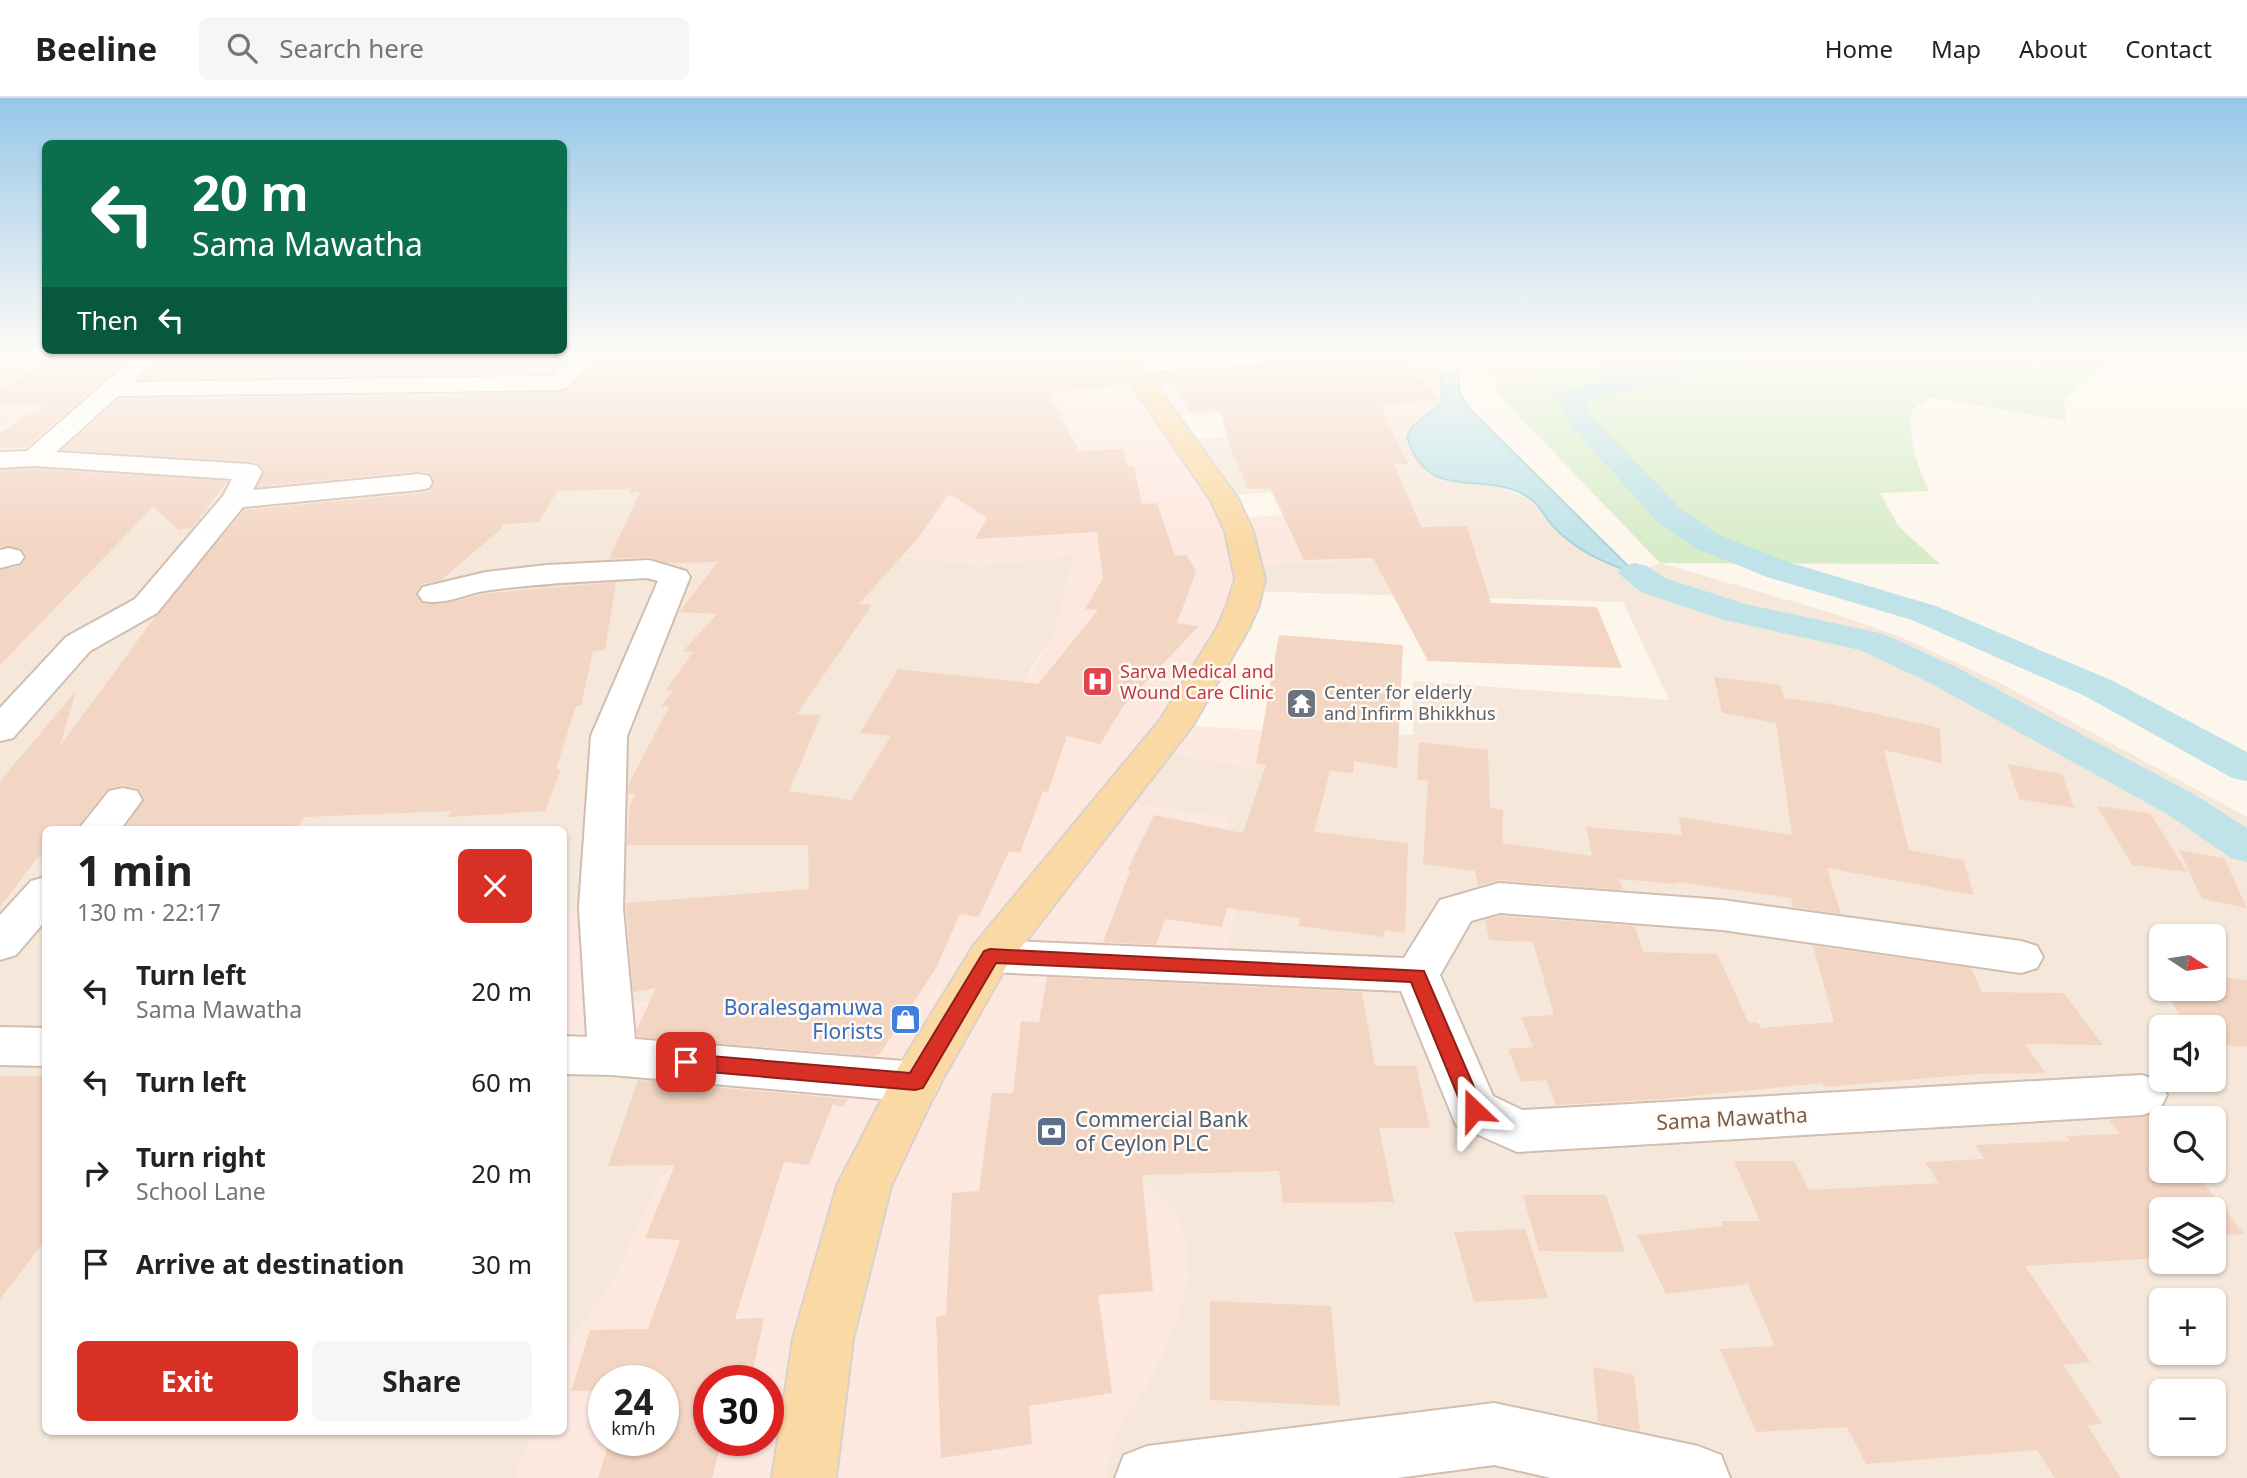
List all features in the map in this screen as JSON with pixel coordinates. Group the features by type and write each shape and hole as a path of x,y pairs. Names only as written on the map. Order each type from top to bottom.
{"main road":[{"path":"804,1478 823,1339 864,1186 915,1082 990,956 1175,725 1233,628 1250,579 1243,542 1223,496 1168,416"}],"street":[{"path":"34,458 82,416"},
{"path":"0,460 34,458 248,472 235,499 146,606 78,644 0,730"},
{"path":"235,499 267,499 419,482"},
{"path":"434,594 486,581 559,573 649,569 675,577 609,736 601,908 612,1056"},
{"path":"101,826 123,800"},
{"path":"0,944 42,896"},
{"path":"990,956 1417,975 1455,911 1499,898 1722,915 2021,957"},
{"name":"Sama Mawatha","path":"1417,975 1474,1110 1517,1131 2142,1095"},
{"path":"0,1046 42,1047"},
{"path":"567,1055 612,1056 915,1082"},
{"path":"1147,1478 1494,1434 1698,1478"}],"shaded area":[{"path":"0,416 1019,416 978,566 1074,555 1055,634 1032,667 969,801 686,995 609,1009 601,909 567,913 567,826 42,826 42,1435 532,1435 515,1478 0,1478 0,460 34,458 78,417 16,421 0,430"},
{"path":"991,416 1167,416 1233,519 1344,510 1368,560 1249,566 1176,725 1275,731 1272,765 1250,768 1154,751 1113,801 1230,817 1217,860 1238,903 1222,968 1152,963 1128,1093 1135,1175 1176,1210 1188,1245 1189,1279 1170,1338 1146,1387 1114,1433 1105,1478 515,1478 532,1435 567,1435 567,1346 614,1281 662,1175 673,1171 706,1107 735,1066 567,1055 567,913 601,908 609,1009 686,995 887,894 1055,634 1074,556 978,566 869,553"},
{"path":"1240,416 1425,416 1412,427 1450,479 1497,487 1532,500 1554,527 1601,562 1635,573 1660,563 1829,612 1901,637 2002,684 2247,817 2247,1478 1105,1478 1114,1433 1146,1387 1170,1338 1189,1279 1135,1175 1128,1093 1152,962 1231,924 1238,903 1112,801 1154,751 1275,731 1413,735 1413,681 1669,700 1623,602 1247,591 1249,566 1368,559 1344,510 1308,489 1223,496 1194,438 1308,435"},
{"path":"567,1055 736,1066 683,1169 662,1175 614,1281 567,1346"}],"green space":[{"path":"1519,416 1912,416 1914,452 1929,491 1880,493 1899,527 1940,564 1660,563"},
{"path":"2040,416 2066,416 2066,421"}],"water":[{"path":"1425,416 1477,416 1635,573 1580,549 1552,525 1535,502 1515,490 1444,479 1429,472 1417,458 1407,437 1412,427"}],"building":[{"path":"26,416 62,416 26,448 0,449 0,432"},
{"path":"100,416 1061,416 1079,451 1123,449 1128,466 1134,466 1142,504 1157,503 1175,556 1187,555 1196,572 1177,623 1199,626 1125,704 1100,744 1067,736 1048,792 1043,791 1020,853 1009,851 979,917 960,914 936,968 880,1054 873,1056 637,1037 637,1029 656,988 633,992 626,903 809,889 808,845 627,845 630,805 635,794 628,794 628,785 669,707 661,706 673,691 666,690 693,652 683,651 717,614 679,612 718,562 667,563 649,557 609,559 640,492 629,493 630,489 557,491 539,522 502,524 501,529 441,580 422,584 415,594 423,604 440,604 491,593 616,582 605,650 593,651 581,706 576,706 556,769 561,769 545,811 448,817 451,811 305,817 299,825 291,826 127,826 144,799 138,788 122,785 107,789 79,826 42,826 42,857 38,857 0,907 0,781 76,691 60,746 155,617 244,510 420,493 430,491 434,483 430,473 419,471 257,487 264,471 259,463 250,461 62,450","holes":["949,494 987,518 975,539 1097,532 1103,578 1085,609 1098,610 1038,684 898,669 860,733 891,736 851,800 789,791 821,715 797,714 872,605 859,604 919,537"]},
{"path":"1221,416 1385,416 1408,464 1394,464 1421,527 1467,526 1491,603 1597,607 1622,668 1428,661 1373,558 1304,560 1270,488 1247,489 1236,458 1233,458"},
{"path":"34,469 228,481 192,528 179,530 153,507 0,665 0,570 21,566 26,558 21,548 0,547 0,471"},
{"path":"1279,635 1403,645 1397,768 1354,761 1353,773 1330,771 1314,832 1408,843 1405,933 1385,930 1384,937 1299,926 1300,918 1227,908 1222,927 1165,919 1156,945 1103,942 1130,871 1127,871 1154,815 1243,833 1266,765 1256,764"},
{"path":"1714,677 1780,685 1784,698 1831,704 1940,728 1942,763 1884,750 1909,850 1963,860 1974,895 1827,868 1841,914 1793,907 1791,898 1677,882 1619,879 1623,890 1499,880 1478,886 1475,871 1423,864 1428,781 1417,780 1419,742 1488,750 1490,808 1503,810 1503,843 1592,856 1586,827 1682,835 1679,817 1792,835 1776,723 1722,713"},
{"path":"2008,764 2062,774 2074,808 2019,799"},
{"path":"2097,806 2150,813 2187,872 2132,865"},
{"path":"2179,850 2224,858 2247,908 2202,899"},
{"path":"1500,916 1635,926 1643,952 1717,954 1749,1023 1757,1022 1761,1028 1834,1022 1813,946 1971,968 1982,992 2064,993 2103,1045 2025,1044 2046,1073 1976,1074 1824,1087 1822,1083 1663,1099 1556,1105 1546,1080 1521,1082 1508,1049 1533,1047 1521,1017 1554,1015 1533,942 1489,940 1485,920"},
{"path":"1047,977 1362,992 1375,1066 1416,1066 1430,1128 1379,1128 1394,1202 1283,1203 1279,1171 1142,1175 1153,1291 1098,1295 1112,1393 1029,1406 1032,1444 941,1458 936,1317 946,1315 952,1193 979,1191 992,1093 1013,1093 1021,1021 1039,1022"},
{"path":"2226,977 2247,980 2247,1047 2226,1045 2226,1015 2179,1015 2171,1001 2226,1001"},
{"path":"0,1076 42,1076 42,1244 0,1299"},
{"path":"638,1080 848,1099 843,1107 833,1104 809,1165 784,1162 735,1319 764,1318 754,1365 693,1365 693,1456 718,1456 712,1478 598,1478 605,1456 679,1456 679,1365 588,1365 588,1390 571,1391 590,1330 648,1329 680,1240 645,1238 675,1165 608,1166"},
{"path":"2149,1115 2149,1183 2204,1183 2215,1197 2149,1197 2149,1259 2025,1266 2090,1362 2063,1365 2103,1424 2087,1425 2121,1478 2055,1478 2037,1450 1866,1464 1847,1427 1756,1432 1720,1349 1775,1346 1748,1284 1666,1294 1637,1235 1723,1226 1721,1221 1760,1221 1734,1161 1794,1161 1809,1190 1939,1183 1925,1162 1984,1159 1975,1145 2070,1141 2066,1136 2121,1134 2109,1120"},
{"path":"1523,1195 1606,1195 1625,1252 1539,1251"},
{"path":"2226,1211 2244,1234 2226,1235"},
{"path":"1525,1229 1548,1298 1474,1302 1454,1232"},
{"path":"1210,1301 1331,1306 1340,1406 1210,1400"},
{"path":"1593,1367 1634,1375 1640,1431 1598,1422"}],"waterway":[{"path":"1578,416 1668,514 1706,541 1779,570 1924,613 2100,689 2247,769"},
{"path":"1635,573 1653,585 1736,613 1871,642 1943,675 2182,805 2247,848"}],"place":[{"name":"Sarva Medical and Wound Care Clinic","path":"1097,682"},
{"name":"Center for elderly and Infirm Bhikkhus","path":"1301,703"},
{"name":"Boralesgamuwa Florists","path":"906,1020"},
{"name":"Commercial Bank of Ceylon PLC","path":"1052,1132"}],"route":[{"path":"686,1062 915,1082 990,956 1152,962 1299,972 1417,975 1474,1110"}]}
